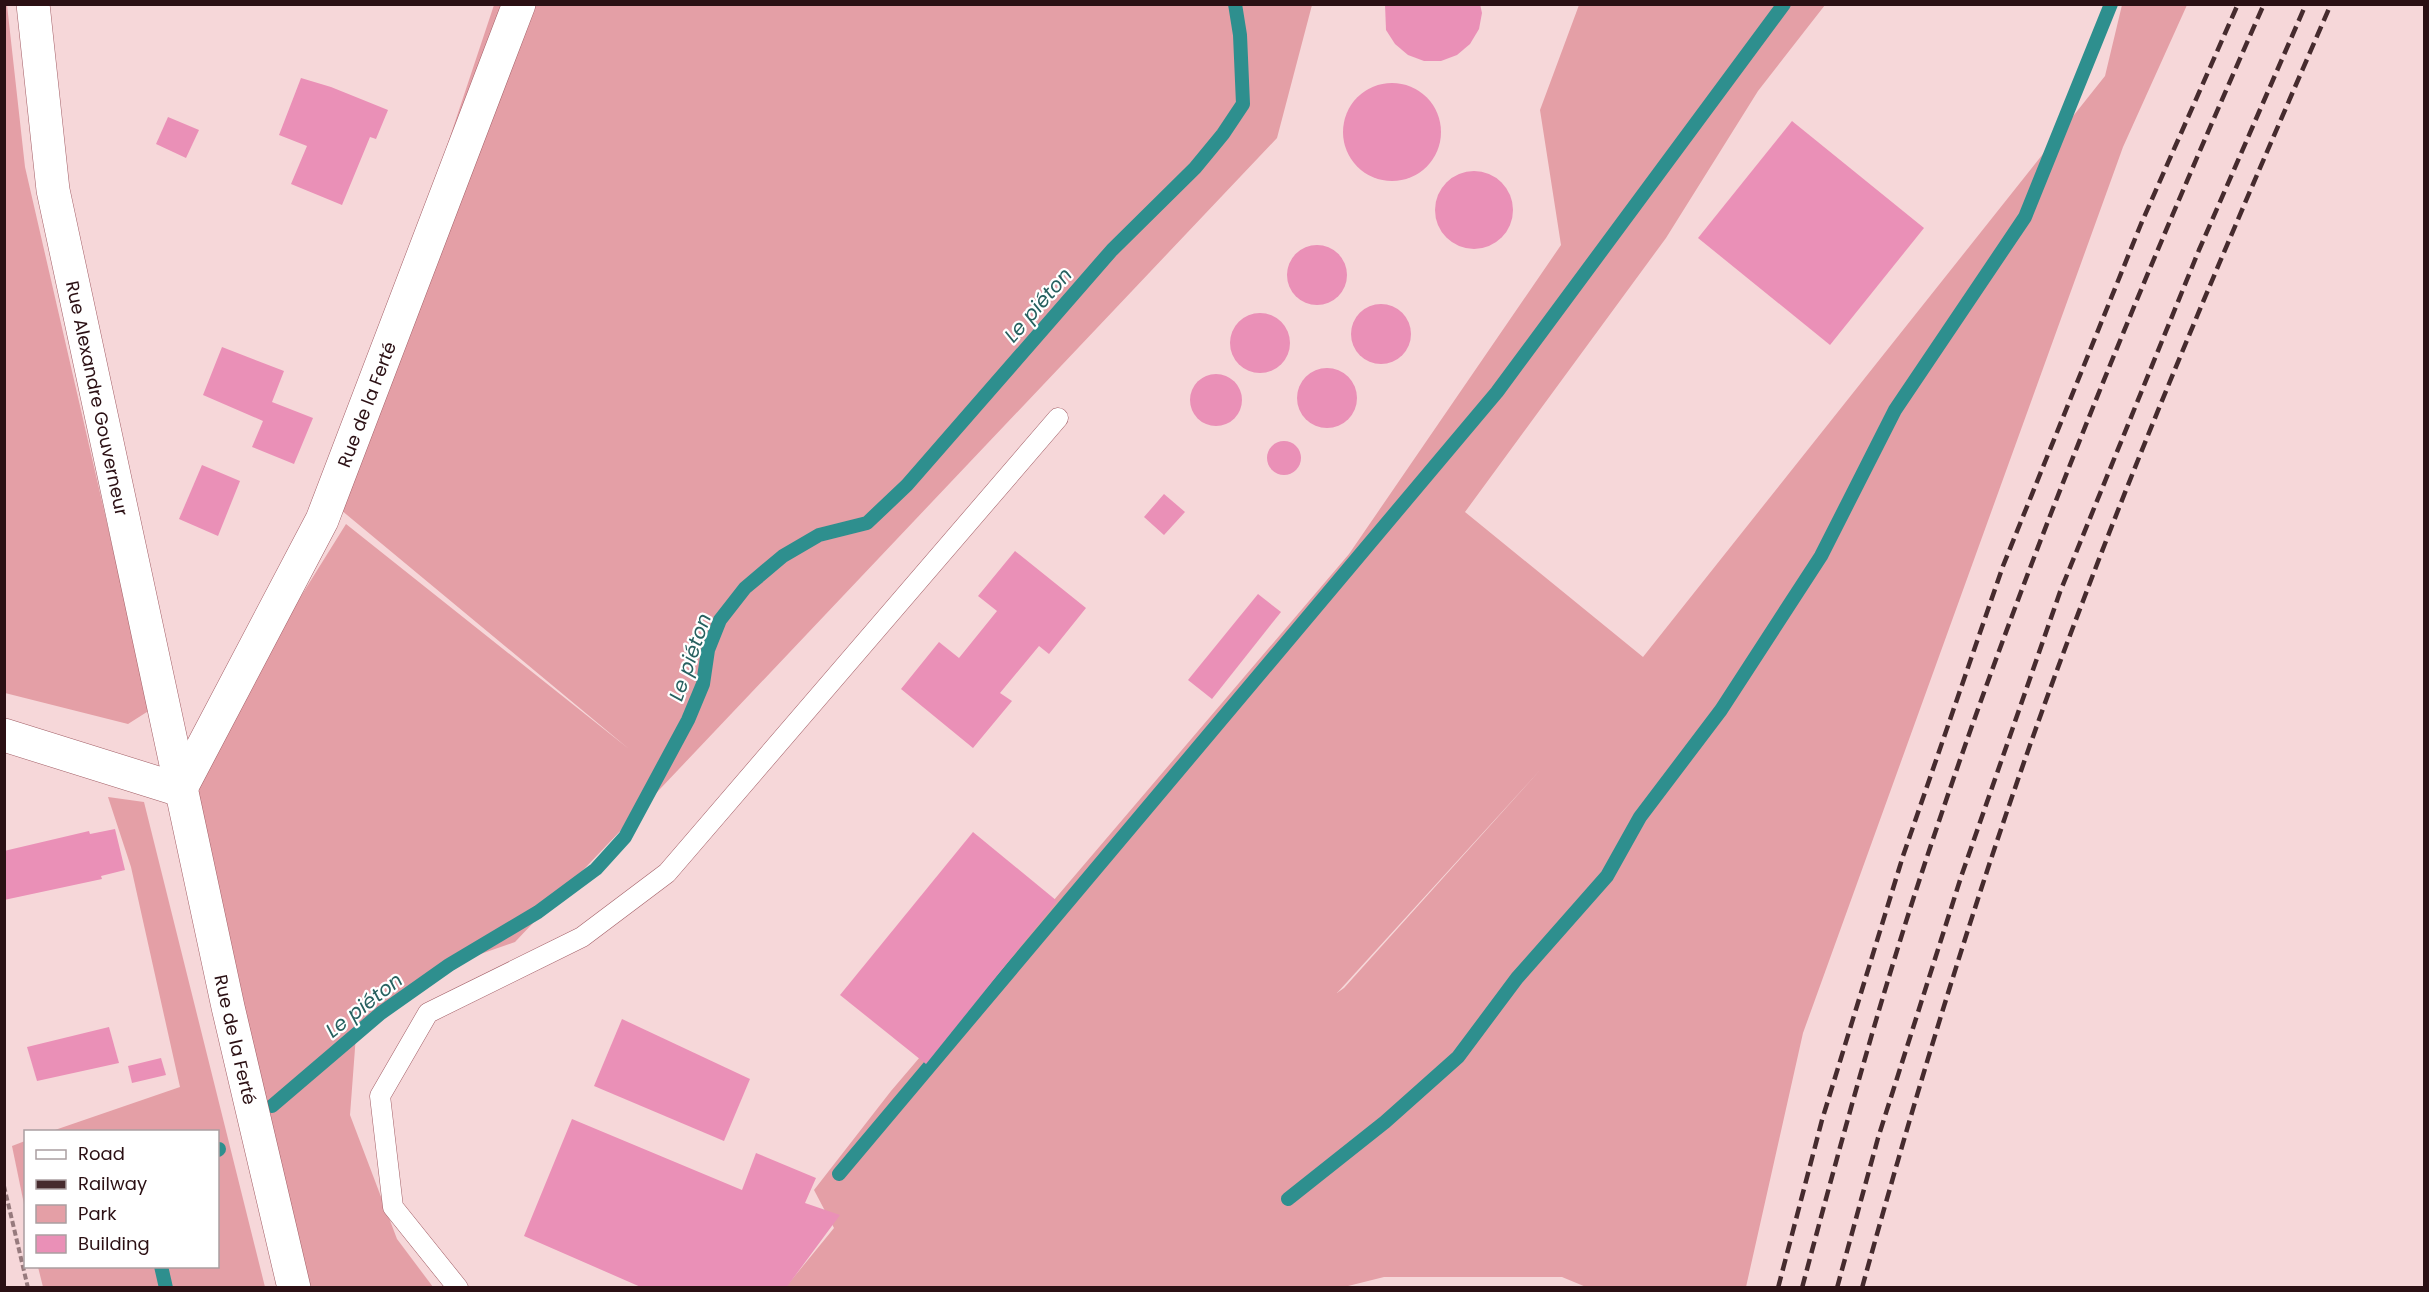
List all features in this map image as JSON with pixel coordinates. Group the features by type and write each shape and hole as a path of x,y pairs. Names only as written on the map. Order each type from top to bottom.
{"street":[{"name":"Rue Alexandre Gouverneur","path":"33,4 53,190 180,790"},
{"name":"Rue de la Ferté","path":"294,1287 180,790 322,520 519,4"},
{"path":"4,735 180,790"}],"lane":[{"path":"458,1287 393,1207 380,1096 428,1013 582,937 667,873 1058,418"}],"path":[{"path":"4,1186 28,1287"}],"green space":[{"path":"4,5 7,5 25,167 150,710 128,724 5,693"},
{"path":"494,5 1312,5 1277,138 515,942 449,965 356,1035 350,1115 397,1239 433,1287 295,1287 180,790 346,524 629,749 329,500"},
{"path":"1579,5 1825,5 1758,91 1666,238 1465,512 1643,657 2105,76 2122,5 2187,5 2123,147 1803,1033 1746,1287 1586,1287 1562,1277 1384,1277 1340,1288 785,1288 834,1228 814,1190 891,1091 1349,554 1561,245 1540,110","holes":["1541,769 1344,988 1337,993"]},
{"path":"108,797 144,802 265,1287 43,1287 38,1268 219,1268 219,1130 55,1130 180,1087 131,867"},
{"path":"24,1142 24,1204 12,1146"}],"building":[{"path":"1385,4 1480,4 1482,13 1479,29 1470,44 1457,55 1441,61 1424,61 1408,55 1395,44 1386,30"},
{"path":"301,78 331,87 388,110 376,139 370,137 342,205 291,184 307,146 279,135"},
{"path":"1392,83 1411,87 1426,98 1437,113 1441,132 1437,151 1426,166 1411,177 1392,181 1373,177 1358,166 1347,151 1343,132 1347,113 1358,98 1373,87"},
{"path":"168,117 199,130 186,158 156,144"},
{"path":"1792,121 1924,228 1830,345 1698,238"},
{"path":"1474,171 1489,174 1502,182 1510,195 1513,210 1510,225 1502,238 1489,246 1474,249 1459,246 1446,238 1438,225 1435,210 1438,195 1446,182 1459,174"},
{"path":"1311,245 1323,245 1334,250 1342,258 1347,275 1345,287 1334,300 1323,305 1311,305 1300,300 1292,292 1287,281 1287,269 1292,258 1300,250"},
{"path":"1375,304 1387,304 1398,309 1406,317 1411,334 1409,346 1398,359 1387,364 1375,364 1364,359 1356,351 1351,340 1351,328 1356,317 1364,309"},
{"path":"1254,313 1266,313 1277,318 1285,326 1290,343 1288,355 1277,368 1266,373 1254,373 1243,368 1235,360 1230,349 1230,337 1235,326 1243,318"},
{"path":"222,347 284,371 272,402 313,418 294,464 252,447 263,421 203,395"},
{"path":"1321,368 1333,368 1344,373 1352,381 1357,398 1355,410 1344,423 1333,428 1321,428 1310,423 1302,415 1297,404 1297,392 1302,381 1310,373"},
{"path":"1216,374 1226,376 1234,382 1240,390 1242,400 1240,410 1234,418 1226,424 1216,426 1206,424 1198,418 1192,410 1190,400 1192,390 1198,382 1206,376"},
{"path":"1284,441 1296,446 1301,458 1296,470 1284,475 1272,470 1267,458 1272,446"},
{"path":"202,465 240,481 218,536 179,519"},
{"path":"1164,494 1185,512 1164,535 1144,517"},
{"path":"1015,551 1086,608 1049,654 1039,646 1000,693 1012,701 973,748 901,689 939,642 959,658 997,611 978,596"},
{"path":"1258,594 1281,612 1212,699 1188,680"},
{"path":"115,829 125,870 101,876 102,879 4,900 4,851 89,831 90,834"},
{"path":"973,832 1057,901 926,1064 840,995"},
{"path":"622,1019 750,1079 724,1141 594,1086"},
{"path":"109,1027 119,1063 37,1081 27,1047"},
{"path":"161,1058 166,1075 132,1083 128,1066"},
{"path":"572,1119 742,1190 756,1153 816,1178 805,1203 840,1215 786,1288 643,1288 524,1236"}],"waterway":[{"name":"Le piéton","path":"272,1106 381,1013 449,965 538,912 596,869 625,837 688,720 703,684 708,650 720,620 745,588 783,556 819,535 867,523 907,485 1112,250 1195,168 1223,134 1243,104 1240,35 1235,4"},
{"path":"839,1174 1497,392 1784,4"},
{"path":"1288,1199 1385,1122 1458,1057 1517,978 1607,876 1640,817 1721,710 1821,556 1895,410 2025,217 2111,4"},
{"name":"Le piéton","path":"161,1268 166,1288"}],"railway":[{"path":"1778,1288 1822,1120 1903,856 2003,566 2141,224 2238,4"},
{"path":"1802,1288 1891,971 1961,756 2000,647 2127,324 2264,4"},
{"path":"1837,1288 1878,1138 1962,874 2060,592 2199,250 2306,4"},
{"path":"1862,1288 1937,1028 1992,856 2051,685 2172,376 2331,4"}]}
